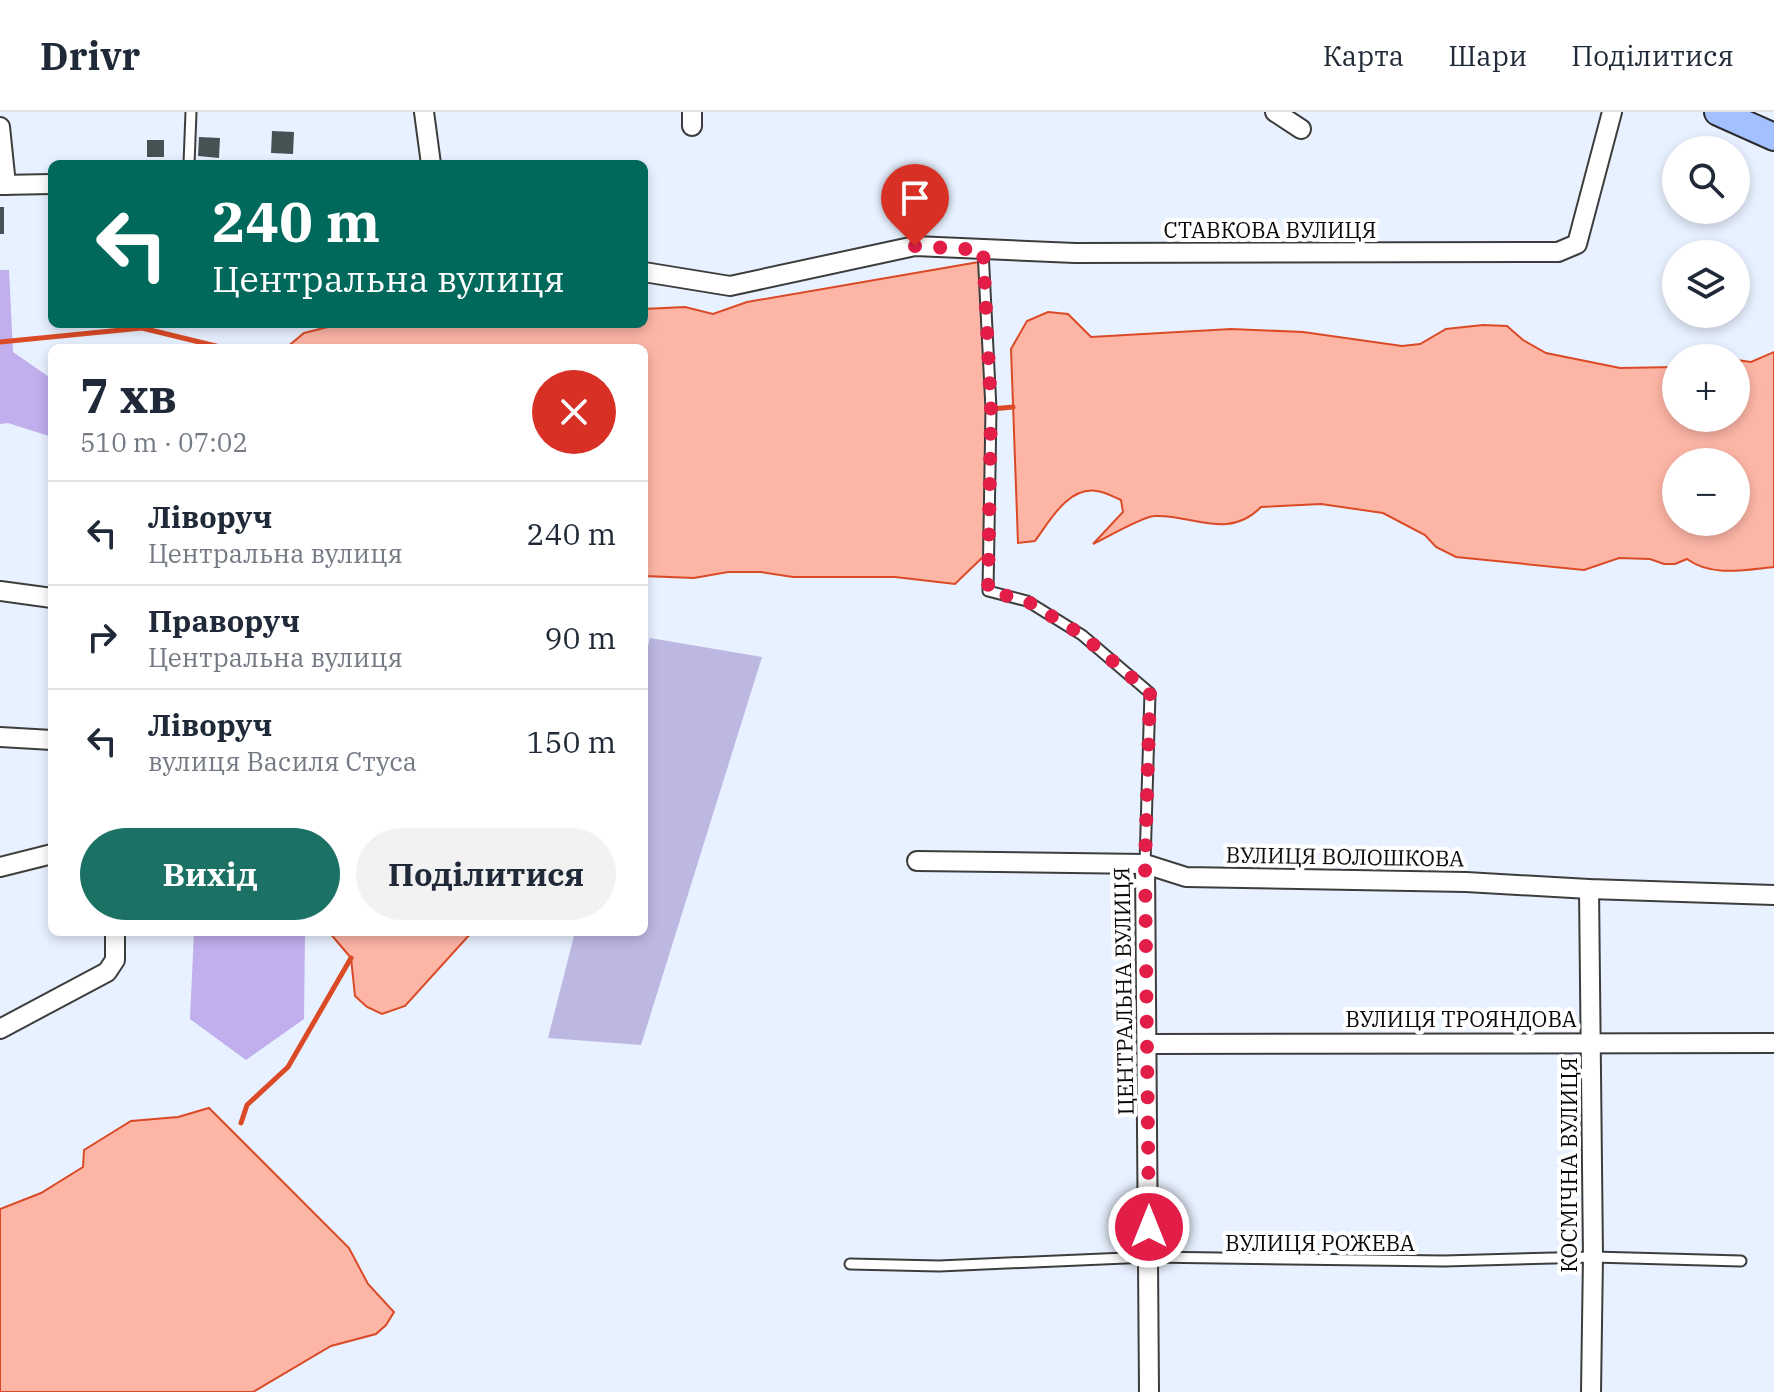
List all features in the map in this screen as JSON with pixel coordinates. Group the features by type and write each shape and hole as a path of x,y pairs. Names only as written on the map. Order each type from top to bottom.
{"street":[{"path":"424,112 430,160"},
{"path":"1275,112 1301,129"},
{"name":"СТАВКОВА ВУЛИЦЯ","path":"648,273 730,286 915,246 1075,253 1558,252 1577,244 1612,112"},
{"path":"1718,112 1774,137"},
{"path":"0,127 3,185 48,184"},
{"path":"0,591 48,597"},
{"path":"0,737 48,740"},
{"path":"0,867 48,855"},
{"name":"ВУЛИЦЯ ВОЛОШКОВА","path":"917,861 1145,864 1186,877 1466,882 1774,895"},
{"name":"ЦЕНТРАЛЬНА ВУЛИЦЯ","path":"1145,864 1149,1392"},
{"name":"КОСМІЧНА ВУЛИЦЯ","path":"1589,889 1593,1257 1591,1392"},
{"path":"0,1029 107,972 115,960 115,936"},
{"name":"ВУЛИЦЯ ТРОЯНДОВА","path":"1148,1044 1774,1043"}],"lane":[{"path":"189,160 191,112"},
{"name":"ЦЕНТРАЛЬНА ВУЛИЦЯ","path":"983,250 991,409 988,591 1027,601 1082,635 1150,693 1145,864"},
{"name":"ВУЛИЦЯ РОЖЕВА","path":"850,1264 939,1266 1149,1257 1280,1261 1593,1257 1741,1261"}],"shaded area":[{"path":"979,262 991,409 988,552 955,584 895,577 793,577 761,572 728,572 694,578 648,576 648,344 291,344 304,333 324,328 648,328 648,309 685,307 713,314 747,302"},
{"path":"0,270 9,270 13,352 48,376 48,436 8,423 0,424"},
{"path":"1048,312 1068,314 1091,337 1231,329 1303,332 1402,346 1420,344 1446,329 1507,326 1523,340 1546,353 1620,368 1662,367 1662,432 1750,432 1750,362 1774,352 1774,567 1717,570 1696,565 1687,559 1664,564 1650,559 1619,558 1584,570 1456,557 1436,547 1425,535 1383,513 1321,504 1261,507 1248,517 1223,524 1169,516 1149,517 1093,544 1123,512 1121,500 1097,491 1077,494 1060,507 1035,541 1018,543 1011,349 1027,321"},
{"path":"650,638 762,657 641,1045 548,1038 574,936 648,936"},
{"path":"194,936 305,936 304,1019 246,1060 190,1019"},
{"path":"332,936 468,936 405,1006 382,1014 367,1007 355,996 351,958"},
{"path":"209,1108 349,1248 368,1284 394,1312 386,1325 376,1334 331,1346 253,1392 0,1392 0,1209 41,1193 83,1167 84,1150 131,1121 178,1117"}],"building":[{"path":"272,131 294,132 293,154 271,153"},
{"path":"199,137 220,138 219,158 198,156"},
{"path":"147,140 164,140 164,157 147,157"},
{"path":"0,207 4,207 4,234 0,234"}],"waterway":[{"path":"0,342 142,328"},
{"path":"142,328 208,344"},
{"path":"992,409 1013,407"},
{"path":"241,1123 247,1105 288,1067 351,958"}],"route":[{"path":"915,246 983,250 991,409 988,591 1027,601 1082,635 1150,693 1145,864 1149,1227"}]}
